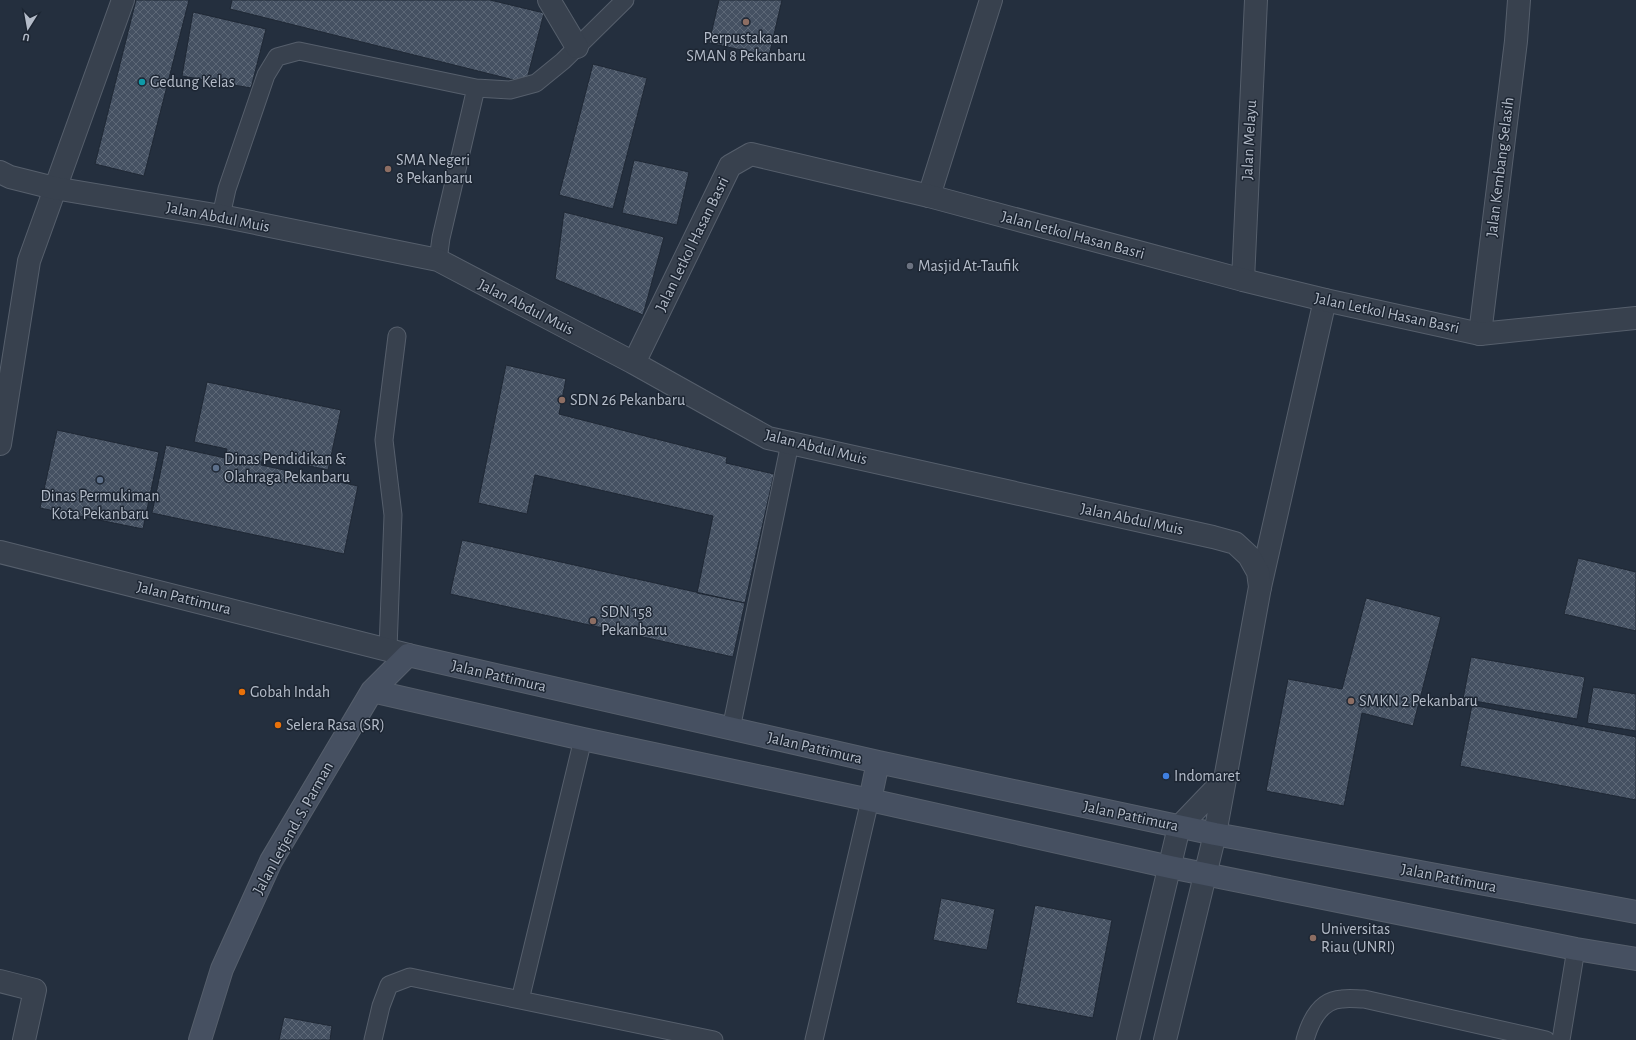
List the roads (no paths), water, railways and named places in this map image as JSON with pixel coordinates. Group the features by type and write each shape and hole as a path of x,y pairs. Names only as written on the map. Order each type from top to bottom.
{"main road":[{"name":"Jalan Letjend. S. Parman","path":"200,1040 222,969 271,861 372,691 398,652"},
{"name":"Jalan Pattimura","path":"398,652 878,762 1179,827 1636,912"},
{"path":"372,691 583,739 870,800 1170,867 1576,949 1636,959"},
{"path":"870,800 878,762"}],"street":[{"path":"0,444 28,261 123,0"},
{"path":"549,0 577,47"},
{"path":"929,196 991,0"},
{"name":"Jalan Melayu","path":"1243,280 1256,0"},
{"name":"Jalan Kembang Selasih","path":"1480,334 1516,41 1519,0"},
{"name":"Jalan Letkol Hasan Basri","path":"634,363 730,166 751,154 929,196 1243,280 1480,334 1636,318"},
{"name":"Jalan Abdul Muis","path":"0,172 10,177 54,188 221,216 438,260 634,363 768,438 1213,536 1235,543 1249,556 1258,572 1260,587 1215,834 1165,1040"},
{"path":"1260,587 1326,300"},
{"name":"Jalan Pattimura","path":"0,552 398,652"},
{"path":"1128,1040 1179,827 1224,780"},
{"path":"0,981 36,990 24,1040"}],"lane":[{"path":"221,216 227,189 266,74 277,58 299,51 476,88 510,90 536,83 563,61 624,0"},
{"path":"438,260 441,238 476,88"},
{"path":"397,336 384,440 393,515 398,652"},
{"path":"731,729 790,443"},
{"path":"520,1000 583,739"},
{"path":"814,1040 870,800"},
{"path":"1561,1040 1576,949"},
{"path":"373,1040 381,1006 389,985 410,977 714,1040"},
{"path":"1305,1040 1310,1023 1324,1006 1340,998 1364,999 1546,1040"}],"place":[{"name":"Perpustakaan SMAN 8 Pekanbaru","path":"746,22"},
{"name":"Gedung Kelas","path":"142,82"},
{"name":"SMA Negeri 8 Pekanbaru","path":"388,169"},
{"name":"Masjid At-Taufik","path":"910,266"},
{"name":"SDN 26 Pekanbaru","path":"562,400"},
{"name":"Dinas Pendidikan & Olahraga Pekanbaru","path":"216,468"},
{"name":"Dinas Permukiman Kota Pekanbaru","path":"100,480"},
{"name":"SDN 158 Pekanbaru","path":"593,621"},
{"name":"Gobah Indah","path":"242,692"},
{"name":"SMKN 2 Pekanbaru","path":"1351,701"},
{"name":"Selera Rasa (SR)","path":"278,725"},
{"name":"Indomaret","path":"1166,776"},
{"name":"Universitas Riau (UNRI)","path":"1313,938"}]}
